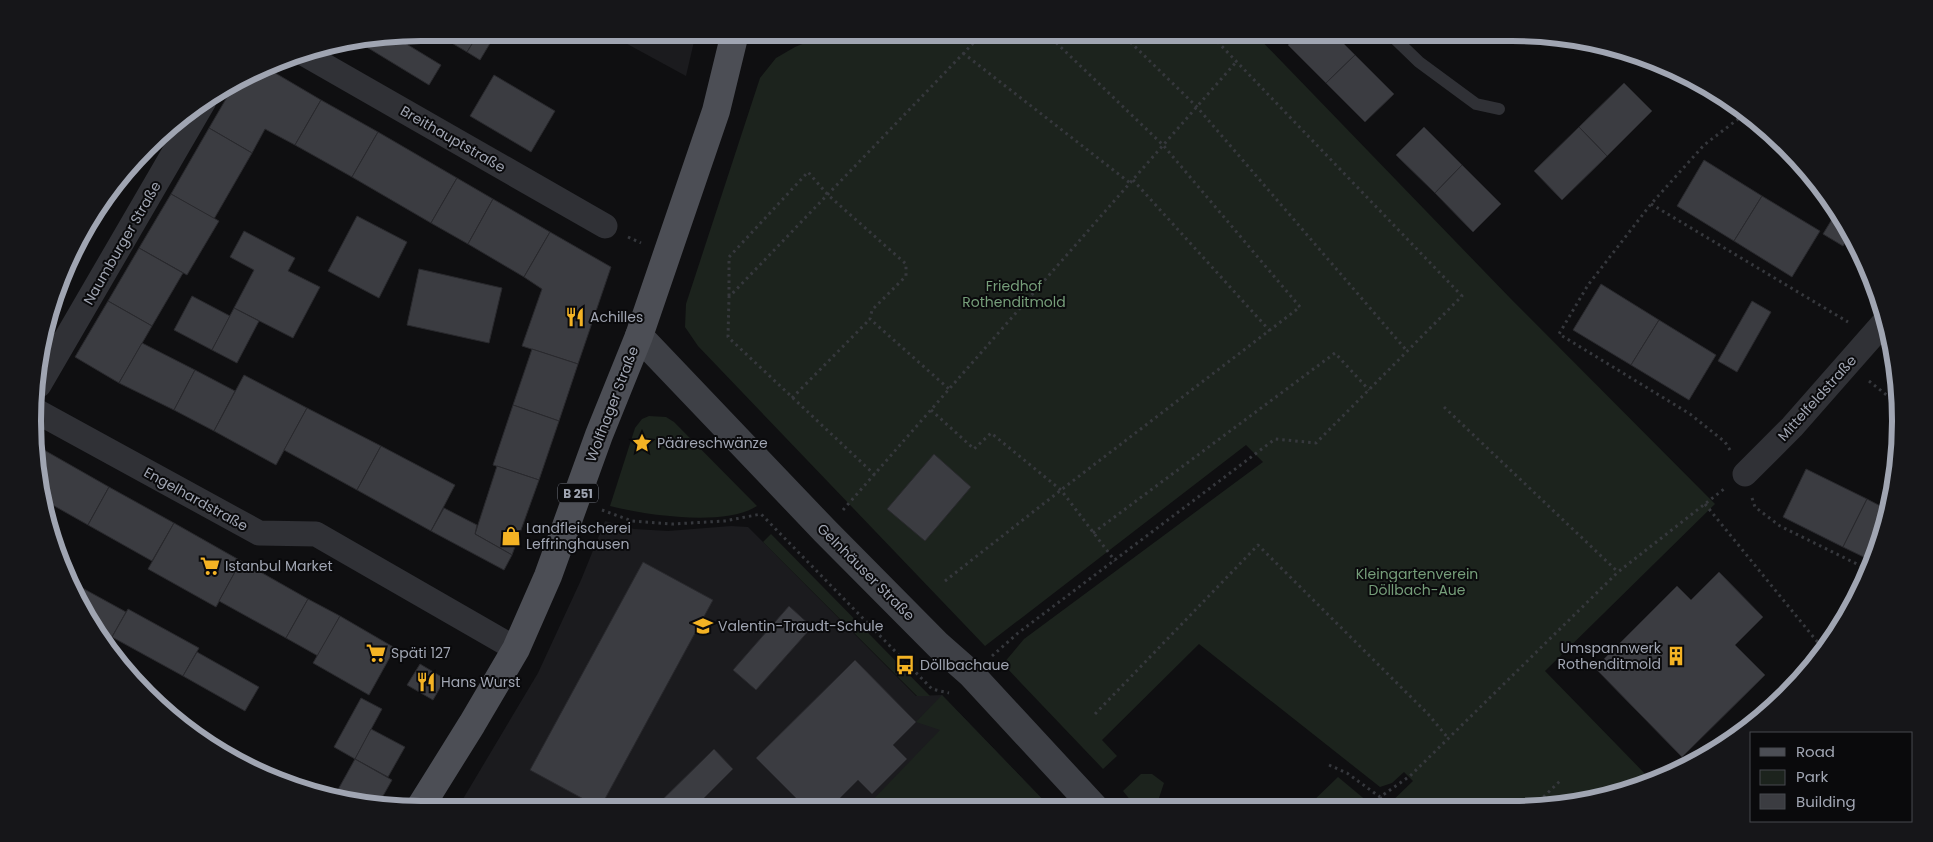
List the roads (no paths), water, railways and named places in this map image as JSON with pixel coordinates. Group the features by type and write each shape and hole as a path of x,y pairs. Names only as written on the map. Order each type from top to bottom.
{"main road":[{"name":"Wolfhager Straße","path":"423,801 472,724 516,649 548,576 603,426 639,336 716,111 733,41"},
{"name":"Gelnhäuser Straße","path":"639,336 825,531 938,645 971,674 1089,801"}],"street":[{"name":"Breithauptstraße","path":"311,58 605,226"},
{"name":"Naumburger Straße","path":"45,367 54,339 194,117"},
{"name":"Mittelfeldstraße","path":"1745,474 1792,427 1879,328"},
{"name":"Engelhardstraße","path":"41,414 259,533 316,534 516,649"}],"lane":[{"path":"1398,41 1419,62 1476,104 1499,110"}],"place":[{"name":"Achilles","path":"575,317"},
{"name":"Pääreschwänze","path":"642,443"},
{"name":"Landfleischerei Leffringhausen","path":"511,536"},
{"name":"Istanbul Market","path":"210,566"},
{"name":"Valentin-Traudt-Schule","path":"703,626"},
{"name":"Späti 127","path":"376,653"},
{"name":"Umspannwerk Rothenditmold","path":"1676,656"},
{"name":"Döllbachaue","path":"905,665"},
{"name":"Hans Wurst","path":"426,682"}],"park label":[{"name":"Friedhof Rothenditmold","path":"1014,294"},
{"name":"Kleingartenverein Döllbach-Aue","path":"1417,582"}]}
